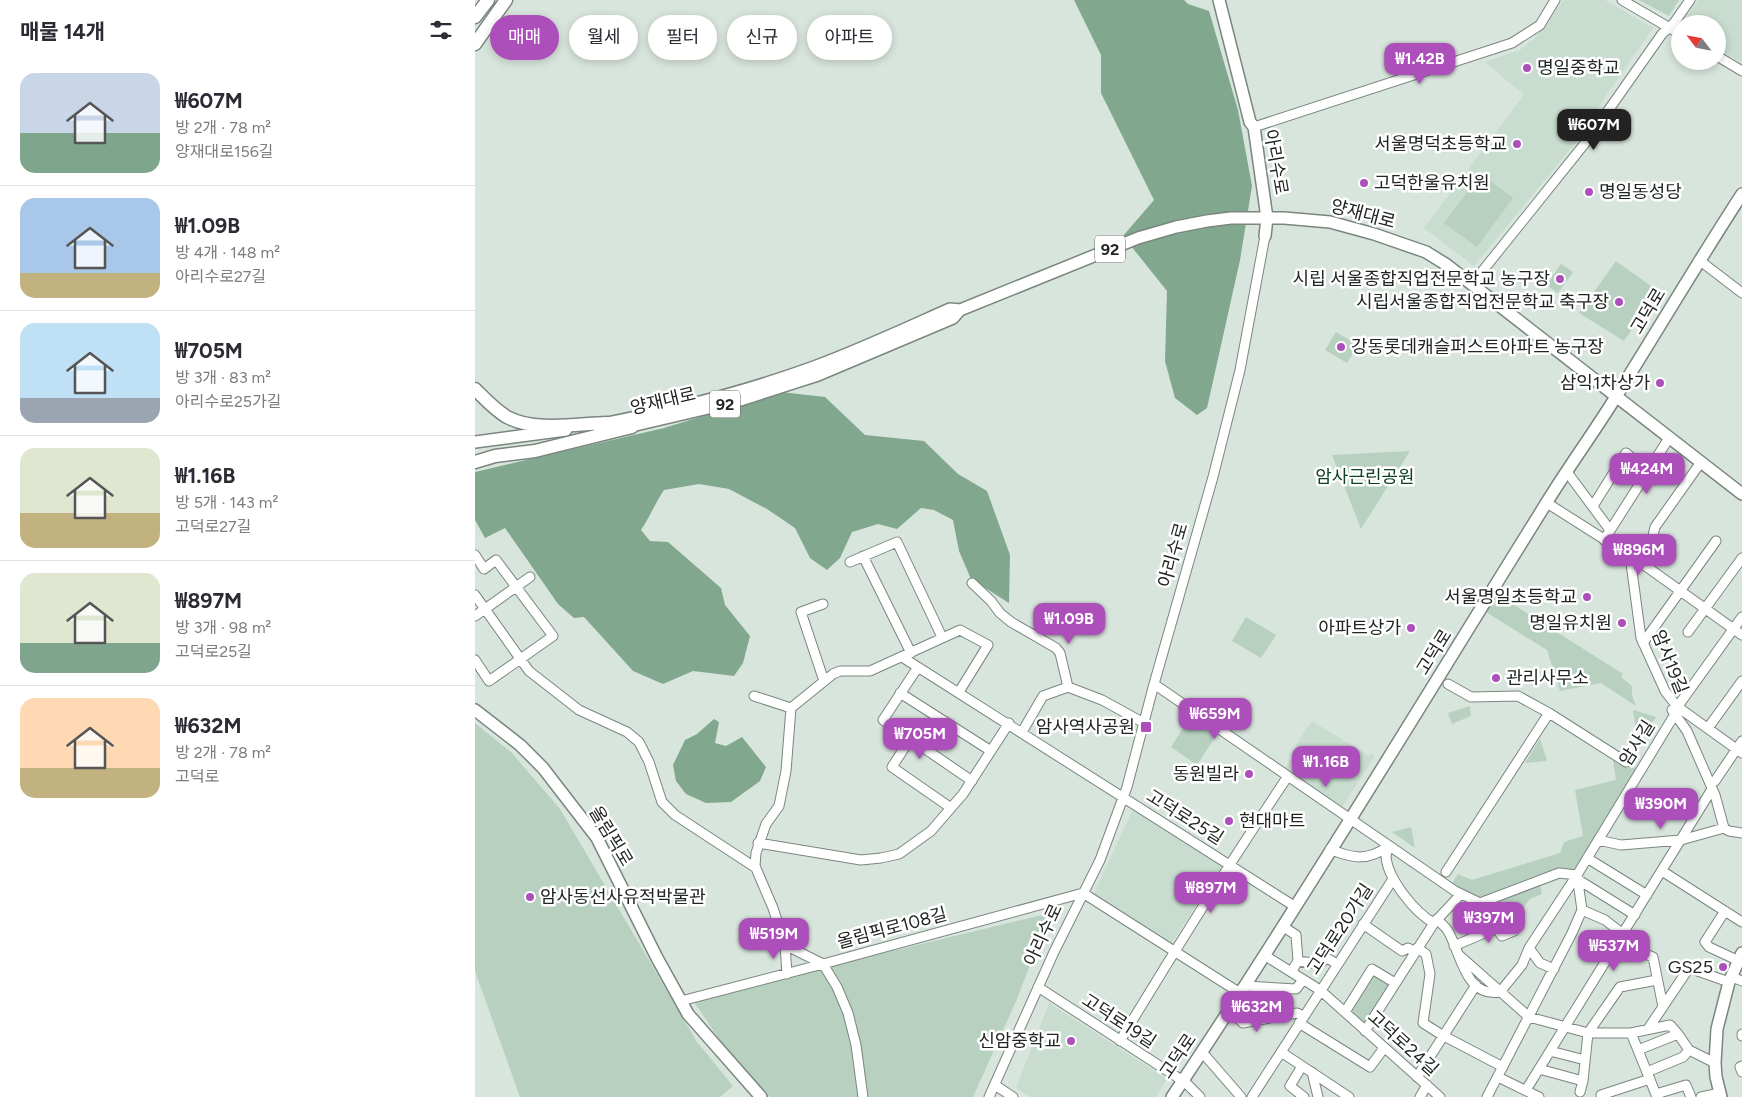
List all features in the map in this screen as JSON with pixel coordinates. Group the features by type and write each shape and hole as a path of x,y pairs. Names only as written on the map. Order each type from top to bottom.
{"highway":[{"path":"475,17 488,0"},
{"path":"475,44 506,0"},
{"path":"475,389 501,413 523,423 537,426 607,423"},
{"path":"475,462 495,456 535,450 632,426"}],"main road":[{"name":"아리수로","path":"1219,0 1250,122 1254,127 1267,218 1265,236"},
{"name":"고덕로","path":"1178,1089 1230,1010 1742,194"},
{"name":"양재대로","path":"475,450 632,426 734,402 818,375 953,318 960,310 1151,234 1207,221 1231,218 1306,219 1330,222 1374,234 1426,252 1447,265 1742,494"},
{"name":"양재대로","path":"475,442 607,423 668,410 773,380 821,364 950,309 960,310"},
{"name":"올림픽로","path":"475,710 520,745 543,768 597,838 639,924 688,1014 761,1097"},
{"path":"1720,1095 1715,1063 1717,1029 1735,980 1740,957"}],"street":[{"path":"1254,127 1512,43 1540,25 1555,0"},
{"path":"1622,0 1669,27"},
{"path":"1472,284 1586,142 1662,34 1674,23 1690,0"},
{"path":"1726,61 1742,71"},
{"name":"아리수로","path":"989,1097 1038,988 1100,860 1123,797 1213,477 1239,370 1265,236"},
{"path":"1699,260 1742,293"},
{"path":"1605,540 1669,438"},
{"path":"1593,506 1626,453 1648,472"},
{"path":"1631,556 1652,540 1655,527 1701,462"},
{"path":"1567,472 1610,530"},
{"path":"1547,502 1681,590 1742,635"},
{"path":"1643,643 1716,541"},
{"path":"850,562 897,542 942,637"},
{"path":"475,555 484,569 495,560 553,636 489,681 475,660"},
{"path":"863,556 911,653"},
{"name":"암사19길","path":"1631,556 1641,638 1665,691 1714,785 1725,828"},
{"path":"1688,632 1742,558"},
{"path":"475,616 530,577"},
{"path":"972,583 1011,622 1056,648 1059,653 1067,687"},
{"path":"475,595 529,671 579,710 633,736 639,742 649,762 663,802 675,815 756,868"},
{"path":"823,604 801,612 824,681"},
{"name":"암사길","path":"1500,992 1522,965 1529,948 1577,877 1676,710 1742,617"},
{"path":"787,974 785,945 773,908 756,868 756,854 758,843 766,824 779,806 786,771 791,708 833,674 840,671 870,671 960,630 988,645 959,692"},
{"name":"고덕로25길","path":"902,656 1294,906"},
{"path":"918,666 883,720 972,781"},
{"path":"1708,728 1742,681"},
{"path":"1154,684 1461,894 1480,903 1559,873 1577,877 1635,915"},
{"path":"1448,684 1471,697 1518,696 1549,713 1626,762"},
{"path":"1022,732 1043,696 1067,687 1102,700 1144,722"},
{"path":"901,693 991,751"},
{"path":"754,696 791,708"},
{"path":"1526,1090 1714,785 1740,748 1676,710"},
{"path":"1447,872 1549,713"},
{"path":"758,843 861,860 899,854 931,831 951,808 972,781 1009,724"},
{"path":"910,739 892,767 951,808"},
{"path":"1229,864 1288,776"},
{"path":"1598,840 1621,845 1681,840 1725,828 1729,831 1742,833"},
{"path":"1330,849 1345,856 1365,858 1389,846"},
{"path":"1389,846 1386,856 1393,879 1424,918 1435,921 1447,930 1468,976 1480,990 1500,992"},
{"path":"1587,858 1647,895"},
{"name":"고덕로25길","path":"1120,1041 1229,864"},
{"path":"1662,871 1742,922"},
{"path":"1487,1097 1582,910 1577,877"},
{"name":"고덕로20가길","path":"1252,1097 1393,879"},
{"path":"1083,893 1174,951 1242,989 1296,988 1303,980"},
{"name":"올림픽로108길","path":"681,1000 787,974 1083,893"},
{"path":"1365,1031 1435,921 1461,894"},
{"path":"1582,910 1605,920 1641,954 1653,957 1663,1007"},
{"path":"1725,911 1705,942 1709,947 1740,957"},
{"path":"1363,924 1402,951 1408,948 1426,954 1431,974 1423,1023 1442,1036 1503,1067"},
{"path":"1282,926 1296,935 1298,961 1291,972"},
{"path":"1455,949 1496,928 1502,936 1514,931"},
{"path":"785,945 823,964 837,987 848,1013 856,1045 863,1097"},
{"path":"1529,948 1540,963 1553,969"},
{"path":"1455,949 1529,1017 1588,1033 1631,1033 1670,1025 1689,1050 1715,1063"},
{"name":"고덕로24길","path":"1264,954 1320,990 1439,1097"},
{"path":"1298,961 1319,964 1327,958 1337,964"},
{"path":"1648,1030 1689,968 1735,980"},
{"name":"고덕로24길","path":"1345,1012 1372,969 1395,982"},
{"path":"1580,1092 1588,1033 1620,988 1657,980"},
{"path":"1417,1077 1476,985"},
{"name":"고덕로19길","path":"1038,988 1120,1041 1178,1089 1199,1097"},
{"path":"1230,1010 1243,1023 1297,1013 1301,1020 1369,1067 1384,1048"},
{"path":"1631,1033 1657,1095 1686,1085 1691,1097"},
{"path":"1638,1050 1678,1034"},
{"path":"1602,1097 1601,1095 1649,1075 1683,1057 1689,1050"},
{"path":"1550,1051 1585,1060"},
{"path":"1202,1052 1241,1097"},
{"path":"1281,1052 1345,1096"},
{"path":"1303,1066 1290,1086 1304,1097"},
{"path":"1742,1066 1740,1067 1742,1072"},
{"path":"1539,1069 1583,1081"},
{"path":"1312,1072 1318,1097"},
{"path":"1498,1077 1539,1097"},
{"path":"995,1085 1013,1097"},
{"path":"1420,1097 1427,1085"},
{"path":"1701,1097 1720,1095"}],"shaded area":[{"path":"1563,0 1605,0 1653,28 1596,110 1582,135 1474,266 1424,228 1524,95 1485,62 1520,50 1534,39 1545,27"},
{"path":"1698,0 1742,0 1742,63 1726,54 1726,15 1689,15"},
{"path":"1312,721 1369,756 1371,754 1375,756 1342,807 1338,807 1284,770 1297,748 1295,746"},
{"path":"1134,807 1222,866 1171,944 1093,895"},
{"name":"신암중학교","path":"1049,1003 1167,1079 1156,1097 1030,1097 1016,1088"}],"green space":[{"path":"1074,0 1184,0 1188,4 1209,11 1238,110 1252,186 1240,260 1207,408 1197,415 1175,398 1165,361 1167,291 1123,236 1154,200 1101,93 1101,55"},
{"path":"1639,0 1679,0 1669,16"},
{"path":"1481,174 1513,198 1477,247 1444,223"},
{"name":"시립서울종합직업전문학교 축구장","path":"1616,261 1658,291 1624,341 1579,313"},
{"name":"시립 서울종합직업전문학교 농구장","path":"1561,264 1573,272 1558,293 1546,285"},
{"name":"강동롯데캐슬퍼스트아파트 농구장","path":"1336,332 1358,345 1347,363 1325,350"},
{"path":"781,392 825,397 865,435 924,441 958,474 987,491 1010,555 1009,603 971,579 959,551 953,520 934,510 921,508 897,529 878,524 852,532 840,558 827,570 810,558 795,528 767,509 729,489 699,484 664,490 641,530 650,541 668,542 721,588 725,605 750,636 743,663 734,676 693,671 663,684 633,671 584,617 574,618 558,604 505,528 485,538 475,520 475,472 664,428"},
{"name":"암사근린공원","path":"1410,451 1361,529 1332,455"},
{"path":"1497,594 1623,674 1621,677 1632,686 1632,695 1636,706 1601,683 1560,691 1547,650 1486,612"},
{"path":"1246,617 1276,635 1261,658 1232,641"},
{"path":"1470,706 1471,716 1452,724 1448,713"},
{"path":"1633,710 1656,717 1638,744"},
{"path":"1192,714 1215,731 1216,736 1197,765 1171,747"},
{"path":"714,719 719,722 715,743 726,746 742,737 766,767 760,781 731,802 706,803 686,794 676,781 673,765 685,740 697,734"},
{"path":"475,723 512,753 560,809 697,1042 733,1086 720,1097 520,1097 475,971"},
{"path":"1540,739 1547,761 1525,763"},
{"path":"1612,753 1639,770 1577,875 1559,873 1480,903 1451,885 1458,874 1472,880 1560,853 1564,842 1583,836 1575,790 1616,780"},
{"path":"1411,827 1415,848 1392,832"},
{"path":"1539,882 1542,894 1530,899 1514,918 1490,929 1479,905"},
{"path":"1046,914 1048,917 1017,999 973,1097 770,1097 726,1049 694,1002 830,966"},
{"path":"1373,973 1392,985 1364,1028 1348,1012"}],"place":[{"name":"명일중학교","path":"1527,68"},
{"name":"서울명덕초등학교","path":"1517,144"},
{"name":"고덕한울유치원","path":"1364,183"},
{"name":"명일동성당","path":"1589,192"},
{"name":"시립 서울종합직업전문학교 농구장","path":"1560,279"},
{"name":"시립서울종합직업전문학교 축구장","path":"1619,302"},
{"name":"강동롯데캐슬퍼스트아파트 농구장","path":"1341,347"},
{"name":"삼익1차상가","path":"1660,383"},
{"name":"서울명일초등학교","path":"1587,597"},
{"name":"명일유치원","path":"1622,623"},
{"name":"아파트상가","path":"1411,628"},
{"name":"관리사무소","path":"1496,678"},
{"name":"암사역사공원","path":"1146,727"},
{"name":"동원빌라","path":"1249,774"},
{"name":"현대마트","path":"1229,821"},
{"name":"암사동선사유적박물관","path":"530,897"},
{"name":"GS25","path":"1723,967"},
{"name":"신암중학교","path":"1071,1041"}]}
